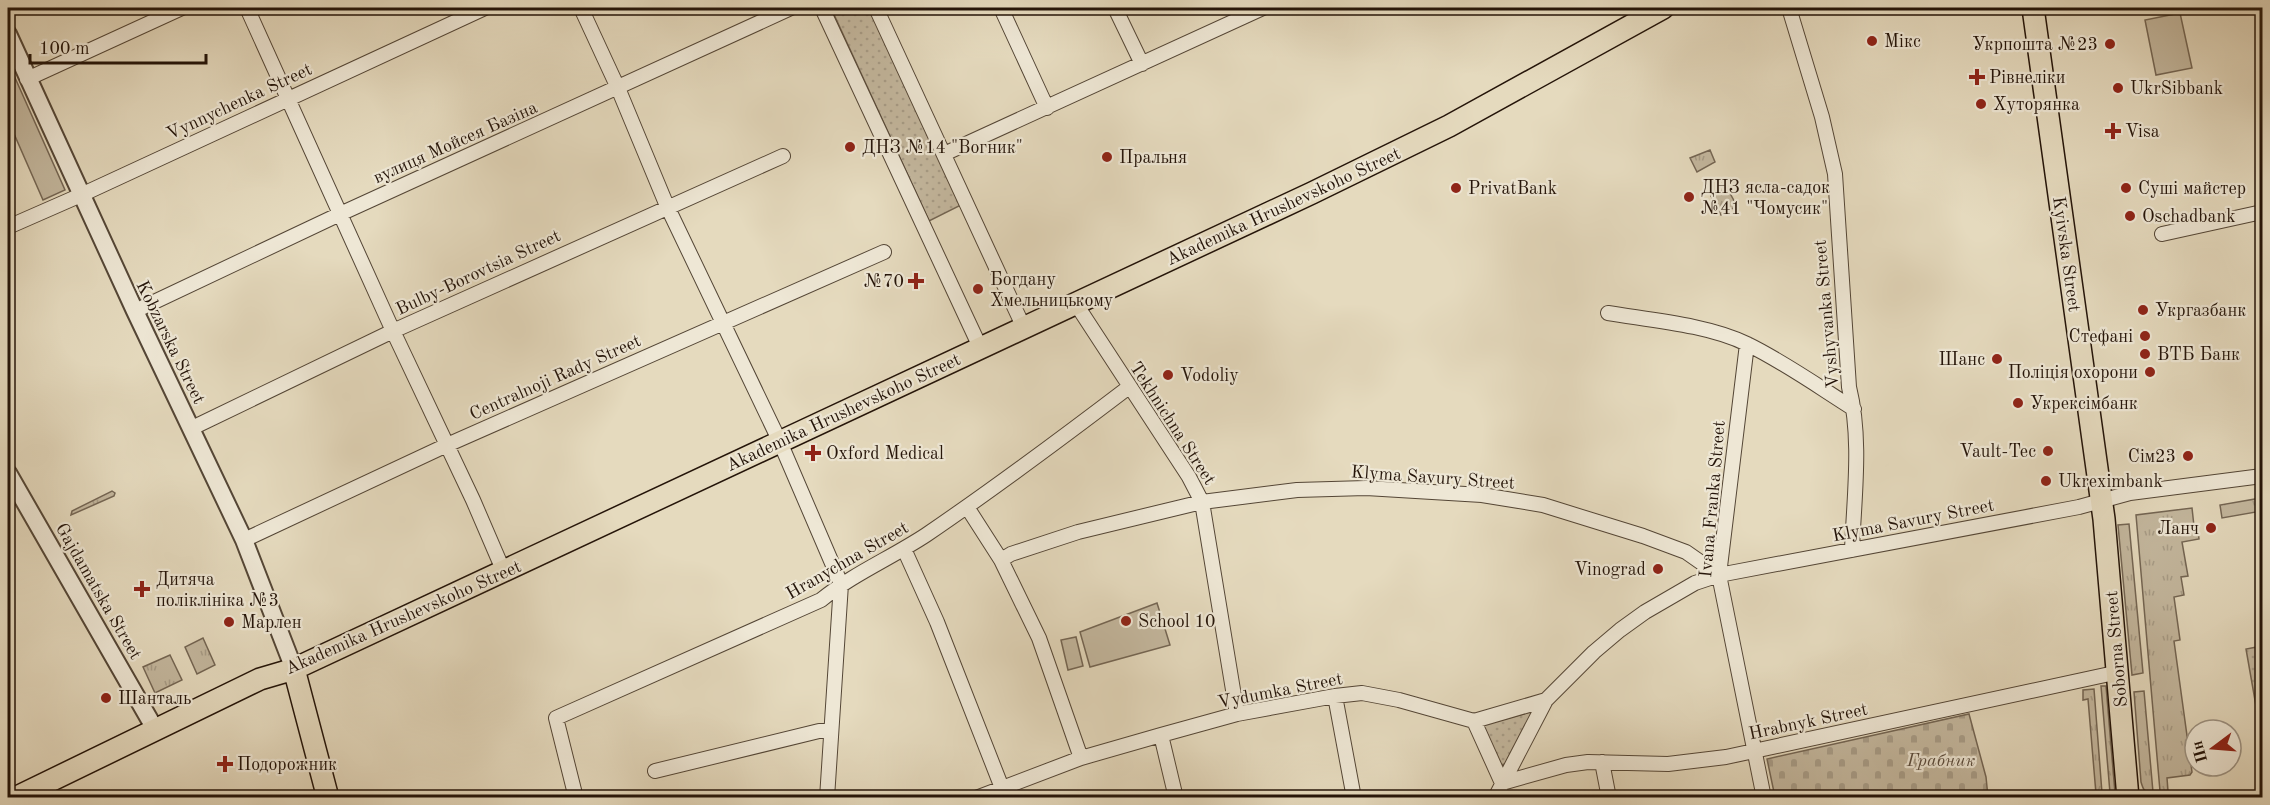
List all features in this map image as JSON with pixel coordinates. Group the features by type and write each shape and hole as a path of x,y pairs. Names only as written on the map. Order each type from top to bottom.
{"main road":[{"name":"Akademika Hrushevskoho Street","path":"15,798 260,679 294,669 504,572 1404,149 1663,8"},
{"name":"Kyivska Street","path":"2033,8 2102,500"},
{"name":"Soborna Street","path":"2102,500 2119,672 2128,798"},
{"path":"294,669 328,798"}],"street":[{"path":"27,79 182,8"},
{"path":"248,8 504,572"},
{"name":"Vynnychenka Street","path":"8,226 81,195 485,8"},
{"path":"581,8 618,88 667,206 780,442 841,584 827,798"},
{"name":"вулиця Мойсея Базіна","path":"135,311 340,214 791,8"},
{"path":"822,8 980,347"},
{"path":"876,8 1024,328"},
{"path":"1001,8 1047,108"},
{"path":"1115,8 1142,64"},
{"name":"Vyshyvanka Street","path":"1789,8 1822,117 1834,174 1849,387 1857,436 1852,550"},
{"path":"944,154 1142,64 1255,9"},
{"name":"Kobzarska Street","path":"8,34 135,311 244,540 294,669"},
{"name":"Bulby-Borovtsia Street","path":"192,428 393,331 667,206 783,156"},
{"path":"2162,234 2262,212"},
{"name":"Centralnoji Rady Street","path":"244,540 447,445 884,252"},
{"name":"Tekhnichna Street","path":"1076,304 1189,477 1202,502 1237,714"},
{"path":"1608,313 1719,334 1747,344 1854,409"},
{"name":"Ivana Franka Street","path":"1747,344 1719,575 1764,798"},
{"name":"Hranychna Street","path":"576,798 556,718 821,600 841,584 904,549 967,507 1046,451 1129,387"},
{"name":"Gajdamatska Street","path":"8,473 155,729"},
{"name":"Klyma Savury Street","path":"1001,560 1011,554 1078,532 1202,502 1297,490 1366,488 1482,495 1520,500 1643,536 1686,552 1719,575 2079,507 2130,493 2262,476"},
{"path":"967,507 1001,560 1039,638 1081,758"},
{"path":"904,549 937,622 1002,788"},
{"path":"1495,798 1546,700 1594,652 1620,630 1695,583 1719,575"},
{"name":"Hrabnyk Street","path":"1502,783 1566,765 1602,762 1693,762 1755,751 2119,672"},
{"name":"Vydumka Street","path":"982,797 1081,758 1161,735 1237,714 1335,696 1362,693 1399,700 1474,722"},
{"path":"1335,696 1354,798"},
{"path":"1502,783 1474,722 1546,700"},
{"path":"655,771 830,730"},
{"path":"1161,735 1176,798"},
{"path":"1602,762 1609,798"}],"green space":[{"path":"831,8 869,8 961,205 929,221"},
{"path":"2180,13 2192,68 2156,75 2145,20"},
{"path":"8,62 65,190 43,200 8,120"},
{"path":"1710,150 1715,162 1697,172 1690,158"},
{"path":"1727,188 1737,206 1721,215 1711,196"},
{"path":"112,491 115,493 114,496 71,515 72,511"},
{"path":"2261,498 2262,511 2222,518 2220,505"},
{"path":"2192,508 2194,526 2197,525 2199,539 2182,542 2188,576 2181,577 2184,595 2174,597 2180,640 2174,641 2185,718 2183,776 2167,778 2168,791 2160,791 2136,515"},
{"path":"2129,524 2143,673 2132,675 2118,525"},
{"path":"1157,603 1170,645 1090,667 1080,632"},
{"path":"1076,637 1083,666 1068,670 1061,640"},
{"path":"203,638 215,665 197,674 185,647"},
{"path":"2262,646 2262,728 2260,729 2246,649"},
{"path":"170,655 182,680 155,693 143,667"},
{"path":"2101,686 2106,686 2115,793 2110,793"},
{"path":"2094,689 2102,793 2096,794 2088,699 2083,700 2083,690"},
{"path":"2144,691 2153,792 2144,790 2141,782 2134,692"},
{"path":"1530,712 1531,715 1505,764 1500,765 1483,725"},
{"name":"Грабник","path":"1969,714 1986,777 1988,797 1775,797 1767,759"}],"place":[{"name":"Мікс","path":"1872,41"},
{"name":"Укрпошта №23","path":"2110,44"},
{"name":"Рівнеліки","path":"1977,77"},
{"name":"UkrSibbank","path":"2118,88"},
{"name":"Хуторянка","path":"1981,104"},
{"name":"Visa","path":"2113,131"},
{"name":"ДНЗ №14 \"Вогник\"","path":"850,147"},
{"name":"Пральня","path":"1107,157"},
{"name":"PrivatBank","path":"1456,188"},
{"name":"Суші майстер","path":"2126,188"},
{"name":"ДНЗ ясла-садок №41 \"Чомусик\"","path":"1689,197"},
{"name":"Oschadbank","path":"2130,216"},
{"name":"№70","path":"916,281"},
{"name":"Богдану Хмельницькому","path":"978,289"},
{"name":"Укргазбанк","path":"2143,310"},
{"name":"Стефані","path":"2145,336"},
{"name":"ВТБ Банк","path":"2145,354"},
{"name":"Шанс","path":"1997,359"},
{"name":"Поліцiя охорони","path":"2150,372"},
{"name":"Vodoliy","path":"1168,375"},
{"name":"Укрексімбанк","path":"2018,403"},
{"name":"Vault-Tec","path":"2048,451"},
{"name":"Oxford Medical","path":"813,453"},
{"name":"Сім23","path":"2188,456"},
{"name":"Ukreximbank","path":"2046,481"},
{"name":"Ланч","path":"2211,528"},
{"name":"Vinograd","path":"1658,569"},
{"name":"Дитяча поліклініка №3","path":"142,589"},
{"name":"School 10","path":"1126,621"},
{"name":"Марлен","path":"229,622"},
{"name":"Шанталь","path":"106,698"},
{"name":"Подорожник","path":"225,764"}]}
